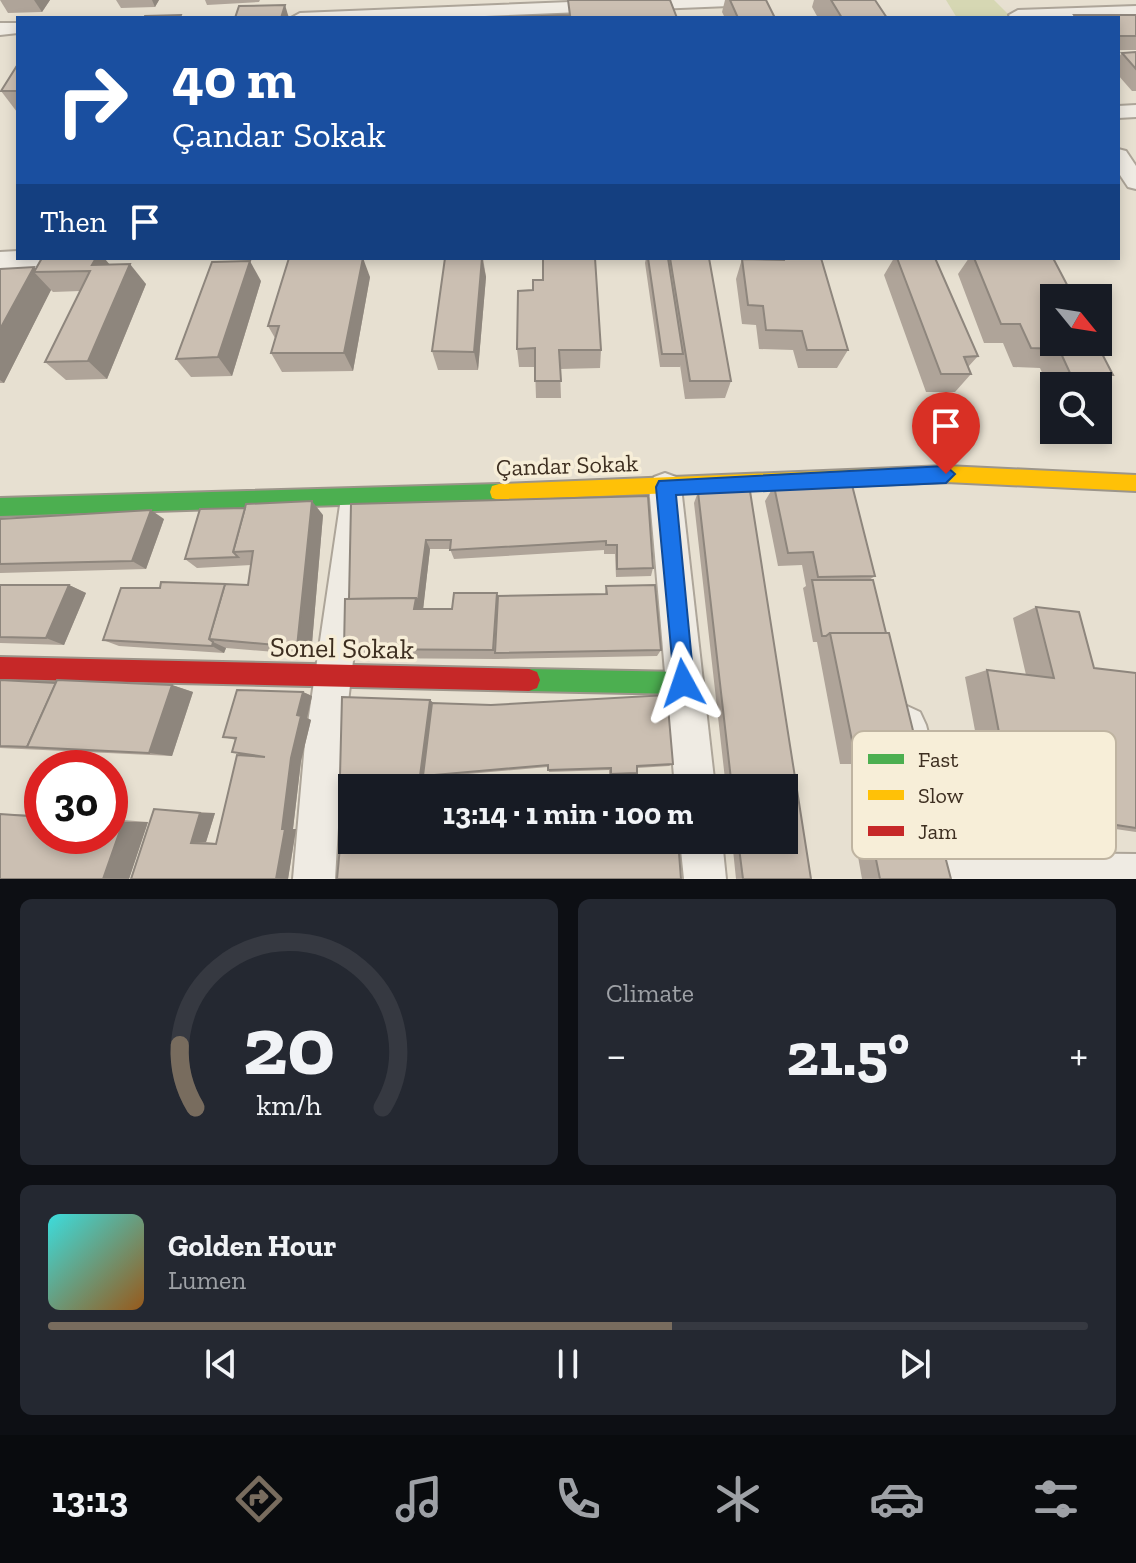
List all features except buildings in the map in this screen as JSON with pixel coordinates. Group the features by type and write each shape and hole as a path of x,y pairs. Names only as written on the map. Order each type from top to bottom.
{"street":[{"path":"418,16 754,0"},
{"path":"1015,11 1136,11"},
{"path":"0,261 24,260"},
{"name":"Çandar Sokak","path":"0,507 665,487 850,494 946,474 1136,483"},
{"path":"665,487 693,774"},
{"path":"314,879 324,743 357,495"},
{"name":"Sonel Sokak","path":"0,668 683,683"},
{"path":"899,691 909,731"},
{"path":"702,854 705,879"},
{"path":"944,876 1136,875"}],"green space":[{"path":"946,0 994,0 1010,16 956,16"}],"traffic: fast":[{"path":"0,507 499,492"},
{"path":"529,680 683,683"}],"traffic: slow":[{"path":"499,492 946,474 1136,483"}],"traffic: jam":[{"path":"0,668 529,680"}],"route":[{"path":"683,683 665,487 946,474"}]}
